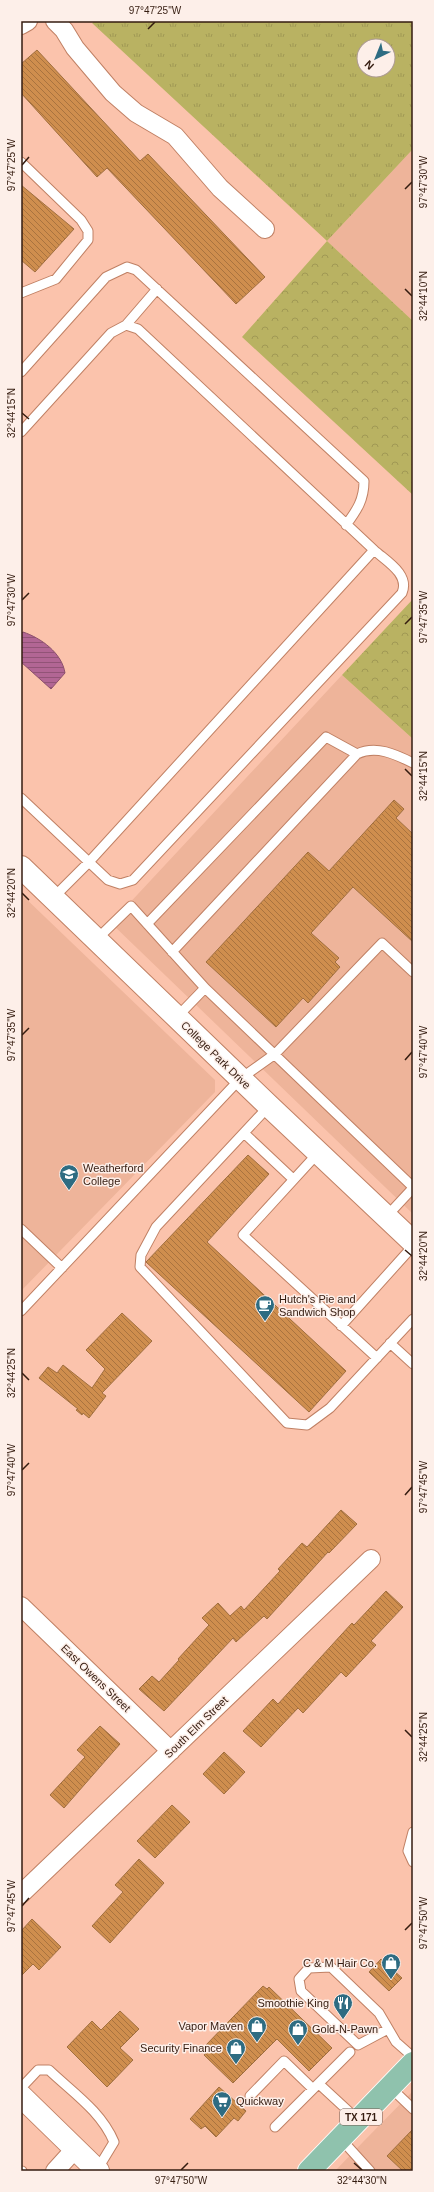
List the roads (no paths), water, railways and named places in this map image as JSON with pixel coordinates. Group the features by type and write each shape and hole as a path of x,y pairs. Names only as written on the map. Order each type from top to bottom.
{"main road":[{"name":"TX 171","path":"309,2171 413,2063"}],"street":[{"path":"21,25 28,21"},
{"path":"55,21 64,30 74,48 113,93 136,113 175,136 220,188 265,229"},
{"name":"College Park Drive","path":"21,867 240,1079 413,1242"},
{"name":"South Elm Street","path":"21,1894 371,1559"},
{"name":"East Owens Street","path":"21,1606 171,1751"},
{"path":"21,2096 97,2170"},
{"path":"54,2171 76,2149"}],"lane":[{"path":"21,162 81,220 88,230 88,240 56,279 21,293"},
{"path":"21,372 106,277 127,267 136,270 364,481 364,492 361,504 346,525"},
{"path":"21,432 111,333 126,325 157,289"},
{"path":"21,798 108,880 120,884 133,880 402,593 404,588 402,576 398,570 346,525 138,329 126,325"},
{"path":"53,898 89,862 374,550"},
{"path":"147,924 326,737 357,754"},
{"path":"172,952 357,754 368,749 396,754 413,763"},
{"path":"96,940 131,906 205,988 413,1187 386,1217"},
{"path":"21,1311 240,1079 275,1054 382,943 413,972"},
{"path":"177,1017 205,988"},
{"path":"269,1106 156,1227 141,1255 140,1266 287,1422 307,1425 330,1408 413,1319"},
{"path":"244,1133 293,1179"},
{"path":"318,1153 243,1234 377,1358"},
{"path":"21,1229 62,1268"},
{"path":"341,1326 413,1246"},
{"path":"390,1343 413,1364"},
{"path":"413,1832 408,1851 413,1862"},
{"path":"388,2029 358,2045 301,1991 298,1979 309,1968 331,1967 379,2013 396,2042 413,2057"},
{"path":"275,2127 350,2052"},
{"path":"250,2096 284,2061 358,2120"},
{"path":"21,2088 38,2070 49,2070 93,2109 110,2132 114,2142 97,2170"},
{"path":"390,2087 413,2109"},
{"path":"341,2139 370,2171"}],"place":[{"name":"Weatherford College","path":"69,1191"},
{"name":"Hutch's Pie and Sandwich Shop","path":"265,1322"},
{"name":"C & M Hair Co.","path":"391,1980"},
{"name":"Smoothie King","path":"343,2020"},
{"name":"Vapor Maven","path":"257,2043"},
{"name":"Gold-N-Pawn","path":"298,2046"},
{"name":"Security Finance","path":"236,2065"},
{"name":"Quickway","path":"222,2118"}]}
